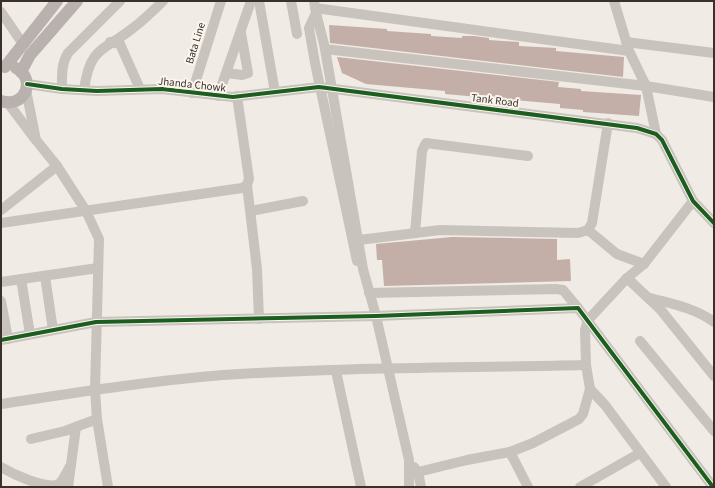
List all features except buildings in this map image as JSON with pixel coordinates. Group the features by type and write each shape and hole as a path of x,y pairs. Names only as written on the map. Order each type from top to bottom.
{"main road":[{"path":"3,68 57,1"},
{"path":"21,72 30,55 77,1"},
{"path":"3,68 11,67 21,72 27,87 19,100 4,102"}],"street":[{"path":"62,89 62,71 64,60 68,53 120,1"},
{"path":"84,90 86,72 90,64 102,49 110,42 133,28 163,1"},
{"name":"Bata Line","path":"192,93 221,1"},
{"path":"218,96 251,1"},
{"path":"260,1 275,92"},
{"path":"291,1 297,34"},
{"path":"614,1 627,46 646,86 656,134 666,147 693,201 714,223"},
{"path":"315,8 627,46 714,53"},
{"path":"315,8 325,49 363,269 376,316 409,460 409,487"},
{"path":"315,8 309,28 354,255 363,269"},
{"path":"1,12 23,44"},
{"path":"227,73 242,75 248,73 241,32"},
{"path":"110,42 120,44 140,89"},
{"path":"325,49 646,86 714,97"},
{"path":"27,87 36,140"},
{"name":"Jhanda Chowk","path":"27,87 84,90 162,89 218,96 237,96 320,87 332,88"},
{"name":"Tank Road","path":"332,88 608,123 637,128 656,134"},
{"path":"237,96 249,175 247,185 257,269 259,319"},
{"path":"4,102 57,166 86,211 99,238 95,390 97,419 108,487"},
{"path":"359,240 415,233 461,230 578,233 588,230 592,223 608,123"},
{"path":"415,233 422,151 426,143 528,156"},
{"path":"1,210 57,166"},
{"path":"1,223 242,188 247,185"},
{"path":"251,211 303,201"},
{"path":"418,472 467,460 510,452 575,423 583,414 590,389 586,365 585,330 588,320 627,278 644,264 693,201"},
{"path":"588,230 617,254 644,264"},
{"path":"1,282 98,268"},
{"path":"45,276 53,330"},
{"path":"627,278 650,298 714,376"},
{"path":"22,279 30,334"},
{"path":"369,293 562,290 588,320 713,487"},
{"path":"650,298 688,308 700,313 714,322"},
{"path":"1,301 5,340 96,322 376,316 578,308"},
{"path":"640,341 714,431"},
{"path":"1,404 95,390 222,376 336,371 586,365"},
{"path":"336,371 361,487"},
{"path":"590,389 605,405 666,487"},
{"path":"31,439 76,427 97,419"},
{"path":"68,487 76,427"},
{"path":"510,452 528,487"},
{"path":"580,487 640,453"},
{"path":"409,460 418,472 421,487"},
{"path":"1,467 30,481 51,486 60,483 71,465"}],"cycle path":[{"path":"27,84 62,89 97,91 162,89 233,97 319,87 637,128 656,134 662,140 693,201 714,223"},
{"path":"1,340 96,322 376,316 578,308 713,487"}]}
